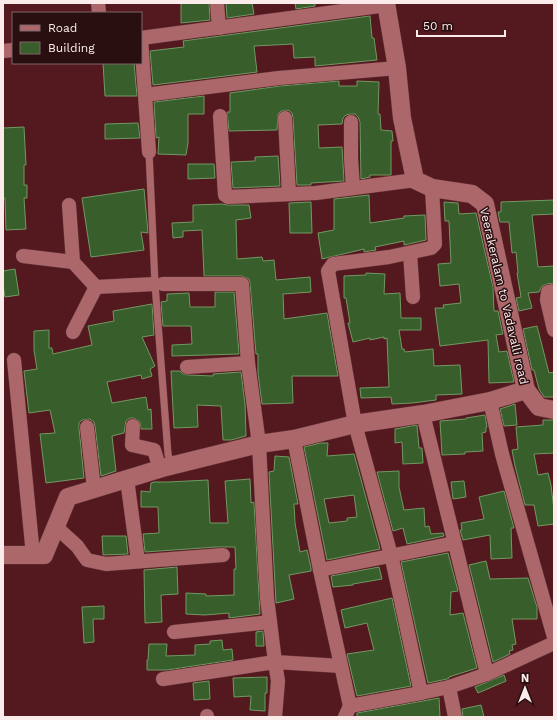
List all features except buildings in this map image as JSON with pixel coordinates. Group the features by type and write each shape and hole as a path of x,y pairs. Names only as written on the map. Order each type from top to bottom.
{"street":[{"path":"217,3 219,28"},
{"path":"142,38 386,4 397,68 402,118 415,180 316,193 228,197 225,195 220,116"},
{"path":"142,52 149,152"},
{"path":"145,95 279,78 397,68"},
{"path":"285,118 289,194"},
{"path":"351,122 353,188"},
{"name":"Veerakeralam to Vadavalli road","path":"415,180 432,188 472,194 485,204 526,390 539,407 554,410"},
{"path":"421,693 392,555 355,424 328,271 333,264 389,257 431,248 435,244 432,188"},
{"path":"69,205 73,262 96,287"},
{"path":"410,253 412,297"},
{"path":"23,256 73,262"},
{"path":"96,287 159,284 242,284 248,363 259,444 267,598 278,681 275,717"},
{"path":"73,332 96,287"},
{"path":"554,290 548,292 547,300 554,330"},
{"path":"14,360 33,555"},
{"path":"187,367 248,363"},
{"path":"3,555 44,555 68,497 166,467 259,444 294,439 355,424 423,414 490,401 526,390"},
{"path":"490,401 502,454 554,637"},
{"path":"423,414 487,674"},
{"path":"133,426 132,445 154,450 166,467"},
{"path":"87,427 94,489"},
{"path":"294,439 341,666 348,712 449,687 487,674 554,643"},
{"path":"127,479 138,561"},
{"path":"56,527 77,546 87,560 106,564 222,554"},
{"path":"320,570 454,543"},
{"path":"174,632 270,622"},
{"path":"163,679 275,662 341,666"},
{"path":"449,687 455,717"}],"lane":[{"path":"149,152 159,284 168,454 166,467"}]}
